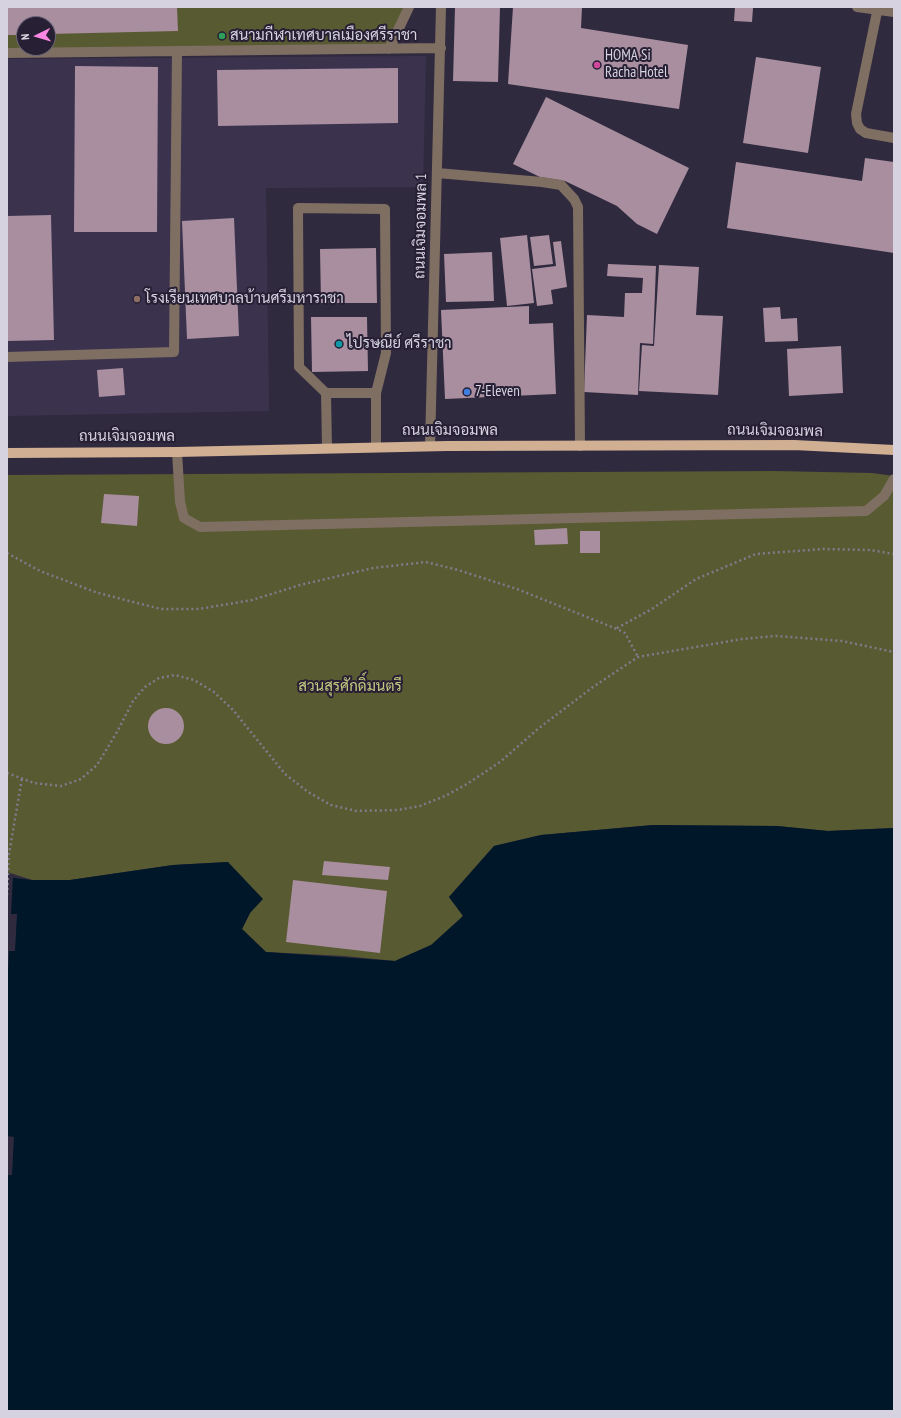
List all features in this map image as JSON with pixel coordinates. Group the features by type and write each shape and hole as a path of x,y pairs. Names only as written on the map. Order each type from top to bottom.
{"main road":[{"name":"ถนนเจิมจอมพล","path":"7,453 177,452 430,446 794,445 894,450"}],"street":[{"path":"389,49 409,7"},
{"name":"ถนนเจิมจอมพล 1","path":"430,446 441,7"},
{"path":"857,7 878,8 894,12"},
{"path":"878,8 856,114 857,123 860,129 866,133 894,138"},
{"path":"7,53 440,48"},
{"path":"7,357 174,352 177,51"},
{"path":"437,173 561,185 574,199 578,207 580,446"},
{"path":"376,393 326,393 299,367 298,208 385,208 386,353 376,393 376,447"},
{"path":"326,393 327,448"},
{"path":"177,452 180,502 184,518 200,527 866,511 884,496 894,479"}],"path":[{"path":"617,629 652,609 696,579 756,554 823,549 870,550 894,554"},
{"path":"7,553 40,571 98,593 161,609 199,609 252,600 300,585 373,568 426,562 458,570 517,589 617,629 625,633 638,657"},
{"path":"7,773 34,782 61,786 82,780 97,765 137,696 145,687 159,678 175,675 194,680 214,692 233,710 285,774 308,792 331,805 356,811 378,811 420,806 451,793 500,762 539,728 587,691 638,657 742,639 776,636 842,641 894,652"},
{"path":"7,894 9,854 22,778"}],"shaded area":[{"name":"โรงเรียนเทศบาลบ้านศรีมหาราชา","path":"426,56 423,187 266,188 269,411 7,416 7,59"}],"green space":[{"name":"สนามกีฬาเทศบาลเมืองศรีราชา","path":"7,7 409,7 389,49 56,52 56,16 16,16 16,53 7,53"},
{"name":"สวนสุรศักดิ์มนตรี","path":"774,471 872,473 894,476 894,828 828,831 777,826 653,825 541,835 494,846 449,897 463,915 453,931 431,945 395,961 344,956 266,952 242,929 250,913 228,862 173,865 70,880 32,880 7,872 7,475"}],"water":[{"path":"653,825 777,826 828,831 894,828 894,1411 7,1411 7,877 32,880 70,880 173,865 228,862 263,899 250,913 242,929 266,952 395,961 431,945 463,916 449,897 494,846 541,835"}],"pier":[{"path":"7,877 13,877 11,914 17,914 15,951 9,951 7,994"},
{"path":"7,1136 14,1137 12,1175 7,1175"}],"building":[{"path":"7,7 177,7 178,31 56,34 56,16 16,16 16,35 7,35"},
{"path":"455,7 500,7 498,82 453,81"},
{"name":"HOMA Si Racha Hotel","path":"513,7 582,7 581,28 688,45 679,109 508,84"},
{"path":"735,7 753,8 752,22 734,21"},
{"path":"756,57 821,67 808,153 743,143"},
{"path":"75,66 158,67 157,232 74,232"},
{"path":"398,68 398,123 218,126 217,70"},
{"path":"546,97 689,168 657,234 637,224 617,206 565,181 540,177 513,164"},
{"path":"865,158 894,162 894,253 727,228 736,162 862,181"},
{"path":"51,215 54,340 7,341 7,216"},
{"path":"234,218 239,336 187,339 182,221"},
{"path":"527,235 534,303 507,306 500,238"},
{"path":"549,235 553,264 534,266 530,237"},
{"path":"561,241 567,287 551,290 553,304 537,306 532,269 556,266 553,242"},
{"path":"376,248 377,303 321,303 320,249"},
{"path":"492,252 494,301 446,302 444,254"},
{"path":"608,264 656,266 653,344 640,343 638,395 584,392 587,315 624,317 625,293 642,293 643,278 607,276"},
{"path":"659,265 699,267 696,315 723,316 718,395 639,391 642,345 654,346"},
{"path":"529,306 529,324 553,323 556,394 445,399 441,310"},
{"path":"780,307 781,319 797,318 798,341 765,342 763,308"},
{"name":"ไปรษณีย์ ศรีราชา","path":"311,317 367,317 368,371 312,372"},
{"path":"841,346 843,393 789,396 787,349"},
{"path":"123,368 125,395 99,397 97,370"},
{"path":"104,494 139,496 137,526 101,523"},
{"path":"567,528 568,544 535,545 534,530"},
{"path":"580,531 600,531 600,553 580,553"},
{"path":"170,708 179,713 183,719 183,733 179,739 170,744 162,744 153,739 149,733 148,722 153,713 159,709"},
{"path":"324,861 390,867 388,880 322,875"},
{"path":"293,880 387,891 380,953 286,942"}],"place":[{"name":"สนามกีฬาเทศบาลเมืองศรีราชา","path":"222,36"},
{"name":"HOMA Si Racha Hotel","path":"597,65"},
{"name":"โรงเรียนเทศบาลบ้านศรีมหาราชา","path":"137,299"},
{"name":"ไปรษณีย์ ศรีราชา","path":"339,344"},
{"name":"7-Eleven","path":"467,392"}]}
